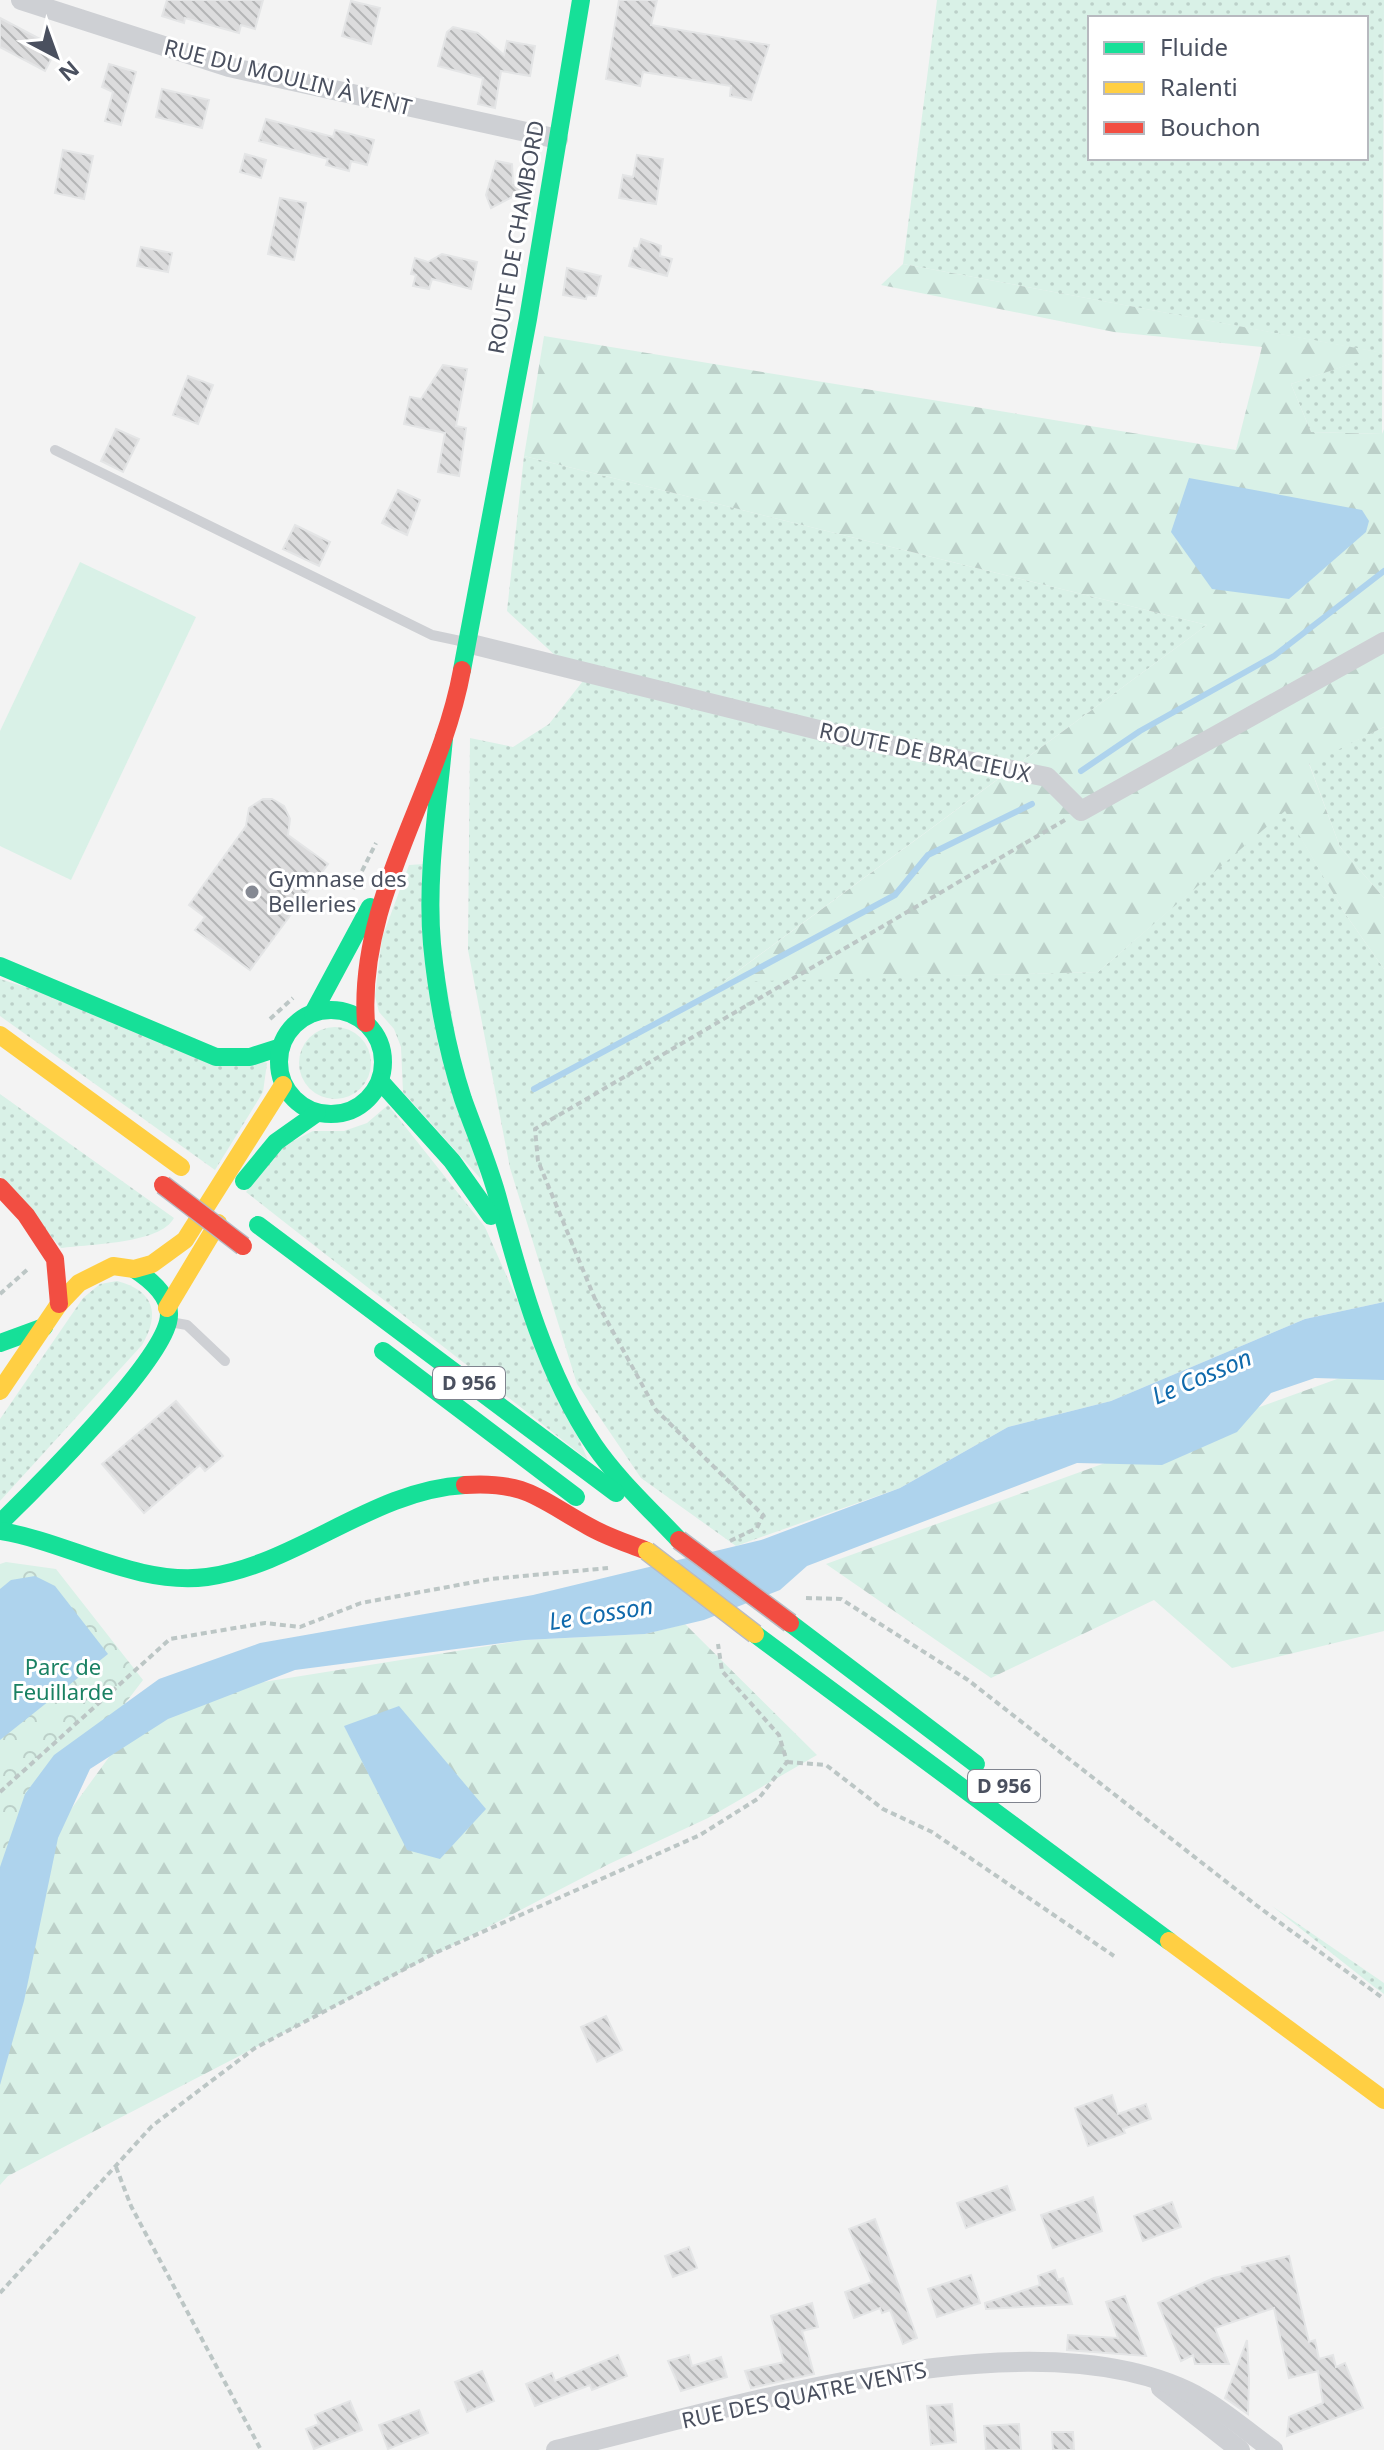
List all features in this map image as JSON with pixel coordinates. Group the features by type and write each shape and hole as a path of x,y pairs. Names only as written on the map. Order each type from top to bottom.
{"main road":[{"name":"ROUTE DE CHAMBORD","path":"444,738 467,643 497,482 581,0"},
{"path":"0,1523 138,1372 163,1337 168,1315 260,1156 296,1125 317,1113 348,1113 361,1106 381,1082 383,1050 366,1023 362,997 366,960 389,881 444,738"},
{"name":"D 956","path":"444,738 435,835 432,942 443,1017 462,1095 499,1201 508,1242 561,1386 576,1416 627,1486 679,1540"},
{"path":"313,1013 359,923 389,881"},
{"path":"0,966 216,1057 250,1057 281,1047"},
{"path":"317,1113 292,1097 283,1085 281,1047 299,1021 313,1013 341,1010 366,1023"},
{"path":"0,1035 225,1200"},
{"name":"D 956","path":"381,1082 460,1172 508,1242"},
{"path":"134,1269 169,1254 185,1240 283,1085"},
{"path":"156,1181 250,1251"},
{"path":"0,1187 26,1215 55,1259 59,1304"},
{"name":"D 956","path":"253,1221 987,1773"},
{"path":"0,1391 59,1304 79,1283 96,1273 113,1266 134,1269 150,1278 168,1315"},
{"path":"0,1343 44,1327"},
{"name":"D 956","path":"370,1341 755,1634 1384,2100"},
{"name":"D 956","path":"0,1531 43,1538 124,1569 205,1577 239,1571 278,1557 416,1491 473,1483 536,1494 592,1528 647,1551"}],"street":[{"name":"RUE DU MOULIN À VENT","path":"21,0 229,67 558,139"},
{"name":"ROUTE DE BRACIEUX","path":"467,643 839,735 1047,777 1081,811 1384,642"},
{"name":"RUE DES QUATRE VENTS","path":"556,2450 836,2383 926,2367 1070,2363 1113,2368 1203,2399 1273,2450"},
{"name":"RUE DES QUATRE VENTS","path":"1148,2378 1240,2450"}],"lane":[{"path":"55,450 432,635 467,643"},
{"path":"168,1315 187,1325 225,1361"}],"path":[{"path":"802,1598 841,1599 968,1680 1256,1905 1384,1999"},
{"path":"718,1643 722,1671 779,1735 787,1762"},
{"path":"787,1762 826,1765 883,1809 932,1832 1114,1956"},
{"path":"0,2293 152,2126 255,2048 435,1953 700,1835 759,1798 787,1762"},
{"path":"116,2167 131,2206 261,2450"}],"green space":[{"path":"937,0 1384,0 1382,434 1311,432 1291,384 1382,353 903,264"},
{"path":"903,264 1384,353 1291,384 1311,432 1382,434 1384,429 1384,727 1309,764 1340,847 1384,898 1384,969 1344,912 1285,811 1098,972 723,982 1207,625 524,456 544,336 1236,450 1262,347 1114,332 881,285"},
{"path":"524,456 1207,625 724,981 1098,972 1285,810 1344,912 1384,969 1384,1302 1305,1319 1111,1401 1008,1427 900,1488 736,1546 641,1478 577,1384 510,1168 468,950 470,738 513,747 549,724 583,681 507,611"},
{"path":"80,562 196,617 71,880 0,846 0,731"},
{"path":"1384,727 1384,898 1340,847 1309,763"},
{"path":"425,864 481,1179 403,1092 401,1047 394,1029 379,1012 375,996 382,938 409,865"},
{"path":"0,979 267,1063 263,1092 215,1170 0,1016"},
{"path":"335,1027 355,1033 365,1043 371,1063 365,1083 355,1093 335,1099 315,1093 305,1083 299,1063 305,1043 315,1033"},
{"path":"0,1094 174,1218 166,1227 140,1238 61,1248 0,1176"},
{"path":"388,1105 485,1227 588,1460 246,1192 279,1148 313,1131 344,1131 367,1123"},
{"path":"117,1281 130,1285 146,1297 152,1314 148,1334 142,1345 0,1501 0,1419 83,1298 100,1284"},
{"path":"1384,1362 1384,1631 1232,1668 1154,1600 991,1678 826,1564"},
{"name":"Parc de Feuillarde","path":"6,1562 56,1569 143,1680 53,1798 0,1885 0,1564"},
{"path":"685,1624 817,1755 708,1818 609,1864 8,2176 0,2185 0,1885 15,1886 112,1753 214,1690 525,1640 645,1634"},
{"path":"1272,1906 1384,1983 1384,1994 1373,1986"}],"water":[{"path":"1189,478 1362,510 1369,521 1366,532 1289,599 1212,589 1171,532"},
{"name":"Le Cosson","path":"1384,1302 1384,1380 1315,1378 1271,1393 1237,1432 1162,1465 1077,1463 807,1566 780,1590 704,1620 645,1634 525,1640 295,1670 168,1719 90,1769 58,1838 24,2001 0,2085 0,1867 25,1794 54,1755 159,1679 260,1643 533,1595 761,1540 900,1488 1008,1427 1111,1401 1305,1319"},
{"path":"35,1576 55,1586 108,1654 0,1740 0,1589 11,1580"},
{"path":"399,1706 486,1809 440,1859 407,1850 344,1726"}],"building":[{"path":"167,0 263,0 255,29 241,25 239,33 185,18 184,23 162,16"},
{"path":"619,0 657,0 651,25 769,45 751,100 730,96 731,86 643,72 640,86 606,79"},
{"path":"351,1 380,8 371,44 342,36"},
{"path":"0,18 57,48 45,71 0,47"},
{"path":"453,27 478,33 504,55 507,41 535,46 530,76 501,71 495,108 478,104 483,78 438,66 447,32"},
{"path":"109,64 136,72 121,125 105,121 113,92 102,87"},
{"path":"162,89 209,100 202,128 156,117"},
{"path":"266,119 333,137 335,130 374,140 367,165 351,161 349,171 326,165 328,159 259,141"},
{"path":"63,150 93,156 84,199 55,193"},
{"path":"245,154 266,160 261,178 240,172"},
{"path":"637,155 663,159 656,204 619,198 623,175 633,177"},
{"path":"496,161 512,164 513,183 533,186 491,208 486,195"},
{"path":"280,198 306,203 294,260 268,254"},
{"path":"641,239 661,246 660,256 672,259 667,276 629,266 634,248 638,249"},
{"path":"141,247 172,253 168,272 137,266"},
{"path":"442,254 477,262 471,289 432,279 429,289 413,286 416,275 411,274 415,258 428,262"},
{"path":"567,268 601,276 596,296 587,295 586,299 563,295"},
{"path":"443,365 467,369 456,426 466,428 459,476 438,472 445,433 404,424 410,397 421,399"},
{"path":"188,376 213,385 198,424 173,415"},
{"path":"116,429 139,439 123,472 101,461"},
{"path":"398,490 420,500 407,535 382,523"},
{"path":"295,525 330,542 319,566 283,549"},
{"name":"Gymnase des Belleries","path":"263,799 272,799 284,806 290,819 288,835 328,864 250,970 195,930 205,917 189,905 246,826 249,808"},
{"path":"176,1401 223,1456 205,1471 200,1465 144,1513 102,1464"},
{"path":"606,2016 622,2050 597,2062 581,2027"},
{"path":"1112,2095 1118,2114 1146,2104 1151,2119 1123,2129 1125,2133 1088,2146 1075,2108"},
{"path":"1007,2186 1015,2210 966,2228 957,2203"},
{"path":"1093,2197 1102,2231 1053,2248 1041,2215"},
{"path":"1172,2202 1181,2227 1143,2241 1134,2216"},
{"path":"875,2219 917,2338 903,2344 890,2310 882,2313 880,2308 854,2318 845,2292 872,2282 849,2229"},
{"path":"689,2247 697,2268 673,2277 665,2256"},
{"path":"1289,2256 1309,2342 1315,2340 1319,2359 1333,2355 1336,2367 1345,2363 1363,2408 1287,2436 1289,2417 1323,2403 1318,2371 1289,2378 1274,2308 1215,2328 1229,2364 1195,2364 1193,2355 1181,2361 1158,2303 1214,2278 1243,2271 1242,2267"},
{"path":"1055,2270 1058,2280 1063,2278 1072,2304 986,2309 985,2303 1040,2285 1038,2276"},
{"path":"971,2275 980,2303 937,2317 928,2289"},
{"path":"1125,2296 1146,2356 1067,2350 1068,2335 1118,2338 1106,2302"},
{"path":"812,2303 818,2327 802,2331 814,2374 751,2388 745,2371 784,2362 771,2316"},
{"path":"1247,2340 1249,2379 1248,2414 1225,2398"},
{"path":"618,2355 627,2376 592,2390 590,2385 535,2406 526,2384 552,2373 555,2381"},
{"path":"689,2355 692,2366 721,2357 727,2377 681,2391 668,2361"},
{"path":"482,2371 494,2401 467,2412 455,2382"},
{"path":"350,2401 362,2430 314,2449 306,2429 319,2424 315,2415"},
{"path":"952,2404 956,2442 931,2445 927,2406"},
{"path":"419,2410 428,2433 388,2449 379,2425"},
{"path":"1019,2424 1021,2450 986,2450 984,2426"},
{"path":"1052,2432 1073,2432 1074,2450 1053,2450"}],"waterway":[{"path":"1081,771 1140,731 1274,656 1384,571"},
{"path":"534,1089 895,895 928,855 1032,804"}],"traffic: fast":[{"path":"462,670 528,319 581,0"},
{"path":"444,738 430,893 434,964 447,1042 457,1080 491,1176 526,1296 562,1389 603,1458 679,1540"},
{"path":"313,1013 370,907"},
{"path":"0,966 216,1057 250,1057 281,1047"},
{"path":"331,1010 351,1014 368,1025 379,1042 383,1062 379,1082 368,1099 351,1110 331,1114 311,1110 294,1099 283,1082 279,1062 283,1042 294,1025 311,1014 331,1010"},
{"path":"381,1082 452,1161 491,1216"},
{"path":"244,1181 276,1142 317,1113"},
{"path":"258,1225 616,1493"},
{"path":"0,1523 94,1426 159,1342 168,1322 168,1306 154,1285 134,1269"},
{"path":"0,1343 44,1327"},
{"path":"383,1351 576,1497"},
{"path":"0,1531 154,1575 207,1577 241,1570 273,1558 398,1500 431,1490 465,1485"},
{"path":"790,1623 976,1764"},
{"path":"755,1634 1169,1941"}],"traffic: slow":[{"path":"0,1035 181,1167"},
{"path":"0,1391 59,1304 79,1283 113,1266 134,1269 152,1264 185,1240 283,1085"},
{"path":"167,1308 218,1223"},
{"path":"647,1551 755,1634"},
{"path":"1169,1941 1384,2100"}],"traffic: jam":[{"path":"366,1023 367,977 374,932 402,845 451,715 462,670"},
{"path":"163,1185 243,1246"},
{"path":"0,1187 26,1215 55,1259 59,1304"},
{"path":"465,1485 518,1489 544,1500 595,1530 647,1551"},
{"path":"679,1540 790,1623"}],"place":[{"name":"Gymnase des Belleries","path":"252,892"}]}
